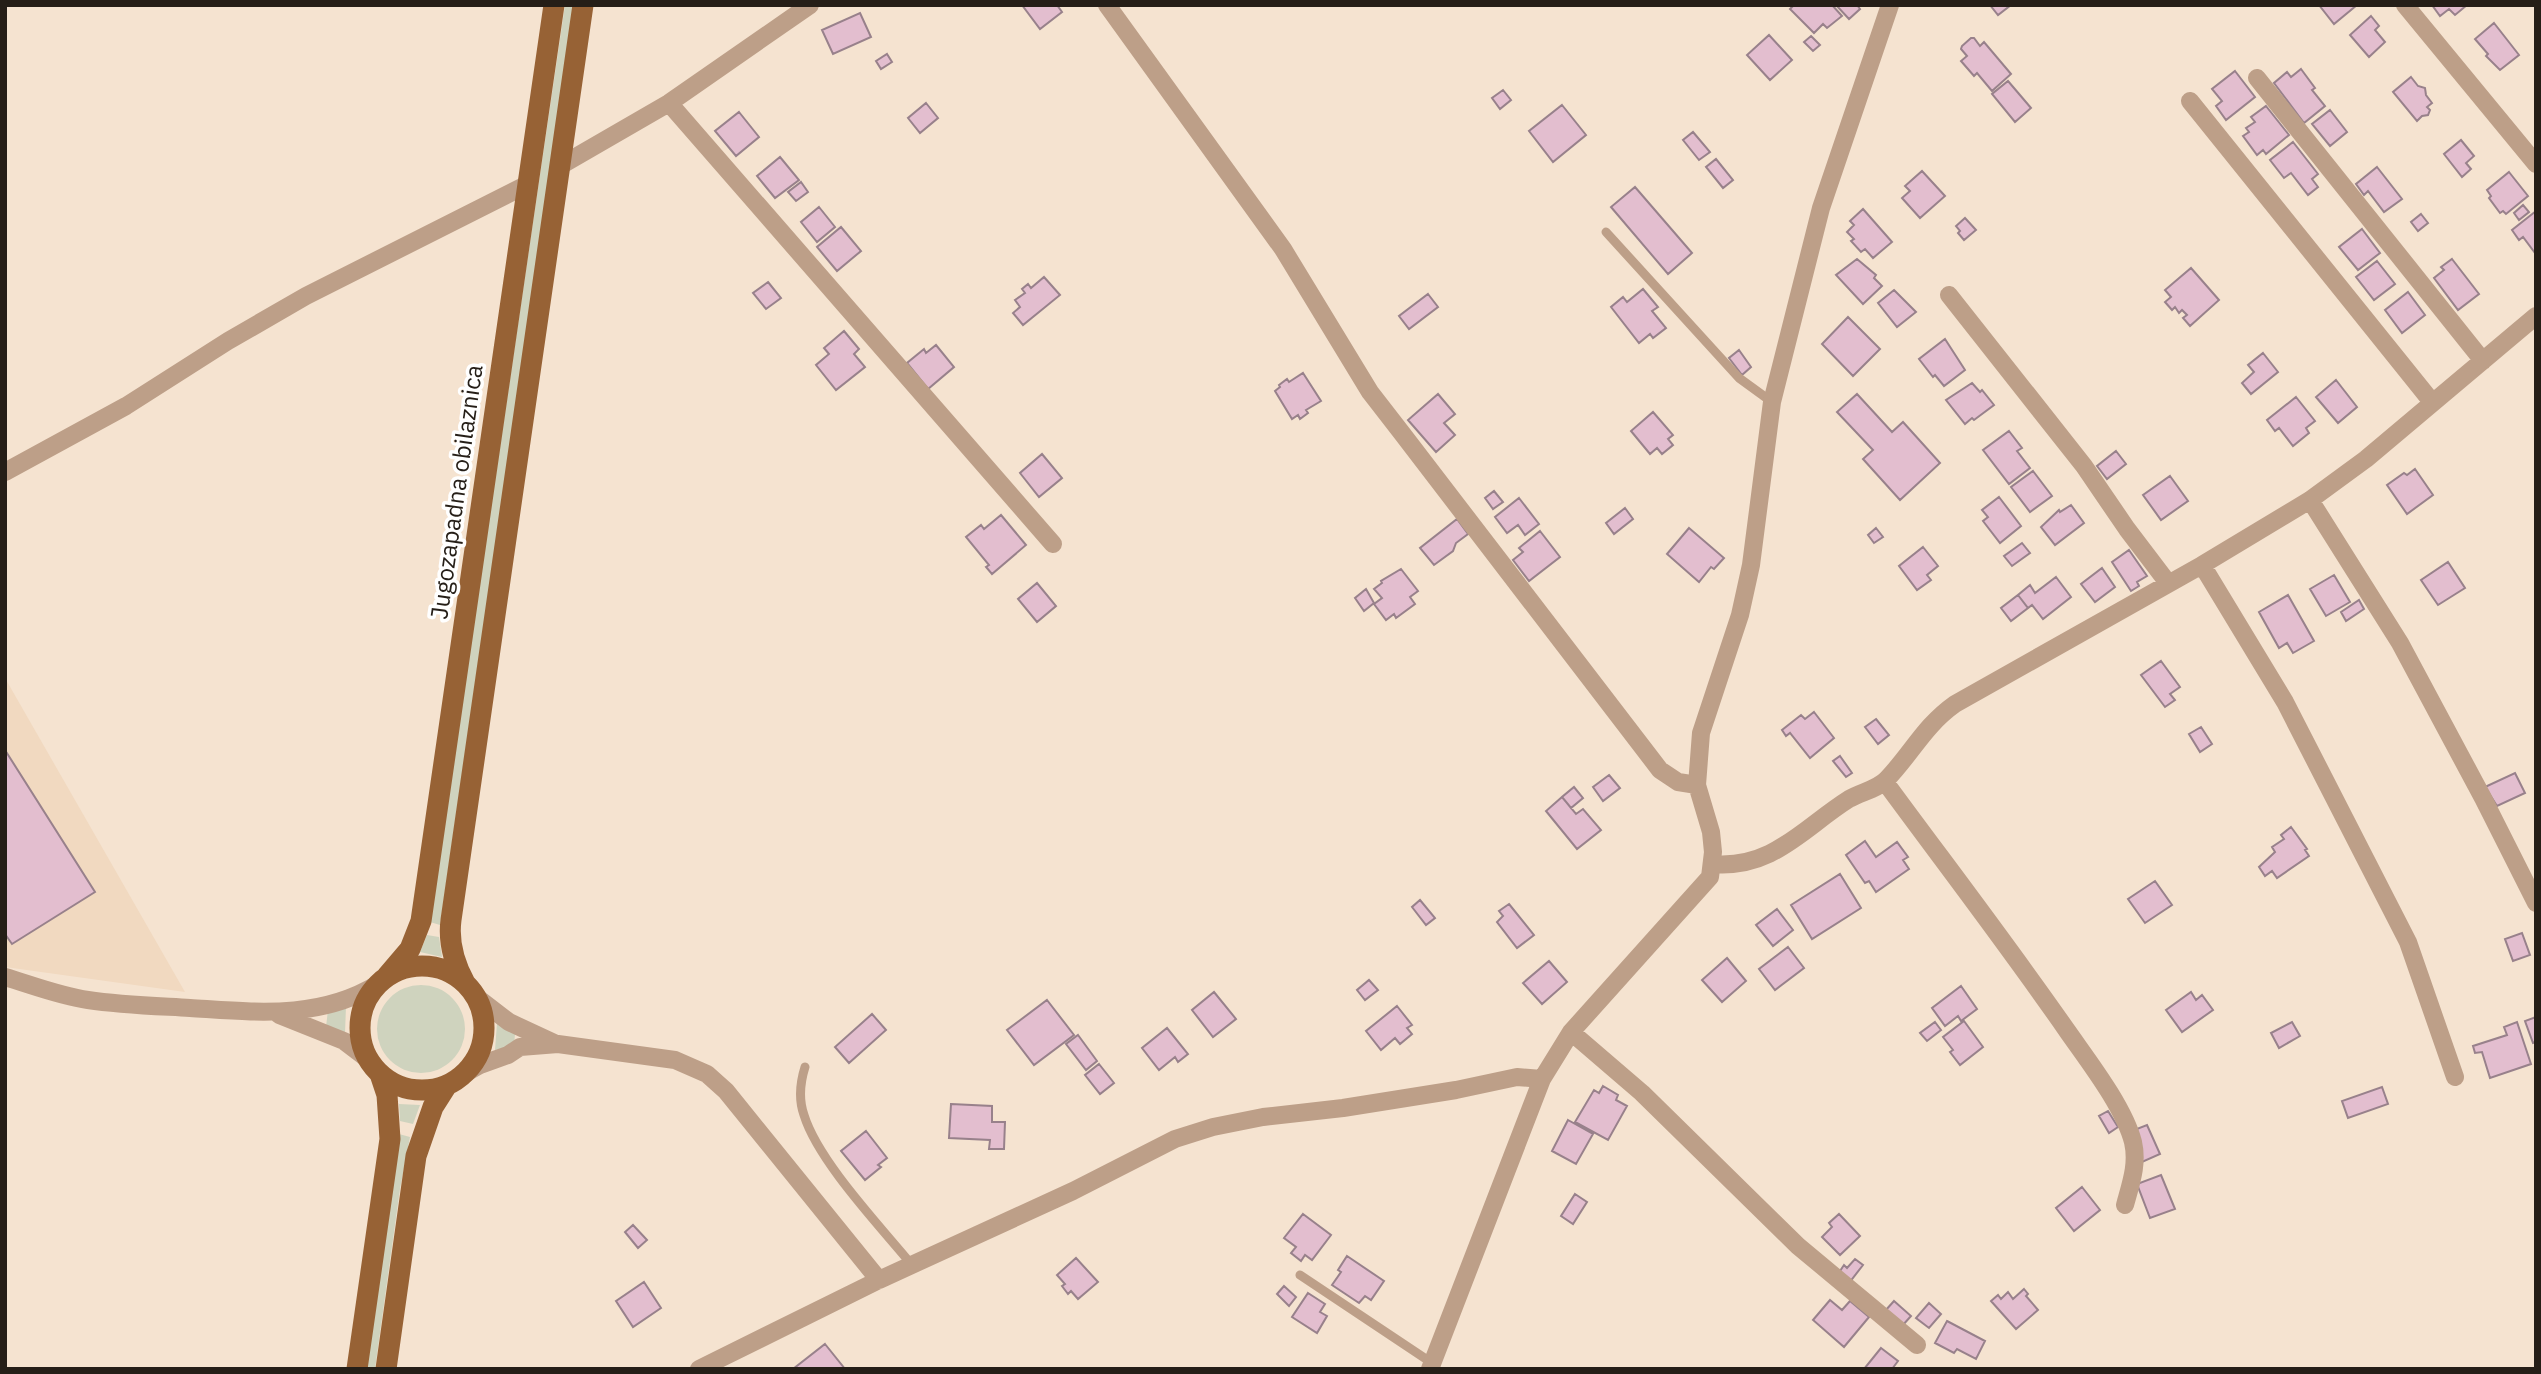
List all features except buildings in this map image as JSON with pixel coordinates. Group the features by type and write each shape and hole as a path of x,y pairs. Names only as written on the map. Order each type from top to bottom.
{"main road":[{"name":"Jugozapadna obilaznica","path":"382,980 410,949 421,921 554,5"},
{"path":"386,1369 416,1156 433,1107 477,1058 483,1037 483,1016 458,972 450,944 451,920 583,5"},
{"path":"357,1369 390,1139 387,1095 361,1041 360,1021 366,1001 382,980 406,968 427,966 447,972 470,990"},
{"path":"374,1067 395,1084 411,1090 429,1090 455,1080"}],"street":[{"path":"560,166 668,103 810,5"},
{"path":"1107,5 1283,249 1370,392 1660,770 1678,782 1697,785"},
{"path":"1431,1366 1542,1079 1571,1031 1710,877 1713,864 1711,832 1697,785 1701,733 1740,615 1751,565 1772,402 1821,208 1889,5"},
{"path":"2405,5 2536,164"},
{"path":"2257,78 2483,361"},
{"path":"2190,101 2432,402"},
{"path":"668,103 1053,544"},
{"path":"5,472 126,406 228,341 306,296 528,184"},
{"path":"1949,295 2084,466 2168,583"},
{"path":"1713,864 1741,864 1768,856 1850,799 1885,782 1930,724 1955,704 2202,565 2310,500 2366,459 2536,316"},
{"path":"2310,500 2400,643 2483,797 2536,903"},
{"path":"2202,565 2285,702 2402,931 2440,1029 2455,1077"},
{"path":"1885,782 2039,990 2094,1069 2119,1112 2133,1141 2136,1164 2125,1205"},
{"path":"5,977 86,1000 275,1013 320,1007 341,1001 360,995 382,980"},
{"path":"470,990 509,1022 558,1044"},
{"path":"275,1013 344,1041 374,1067"},
{"path":"1571,1031 1642,1093 1798,1246 1917,1345"},
{"path":"455,1080 520,1047 558,1044 675,1060 708,1074 726,1091 879,1280"},
{"path":"699,1369 879,1280 1073,1191 1175,1139 1213,1127 1263,1117 1343,1108 1517,1077 1542,1079"}],"lane":[{"path":"1606,232 1739,379 1772,402"},
{"path":"804,1067 799,1088 803,1114 813,1138 839,1176 912,1265"},
{"path":"1300,1275 1431,1366"}],"shaded area":[{"path":"5,678 185,992 5,967"}],"green space":[{"path":"565,5 574,5 440,925 430,922"},
{"path":"427,935 439,937 442,957 420,952"},
{"path":"421,985 438,989 452,998 461,1012 465,1029 461,1046 452,1060 438,1069 421,1073 404,1069 390,1060 381,1046 377,1029 381,1012 390,998 404,989"},
{"path":"346,1007 345,1033 326,1027 328,1010"},
{"path":"497,1023 515,1034 514,1046 495,1050"},
{"path":"399,1104 420,1105 413,1124 400,1121"},
{"path":"399,1134 410,1137 400,1189 375,1369 366,1369"}]}
